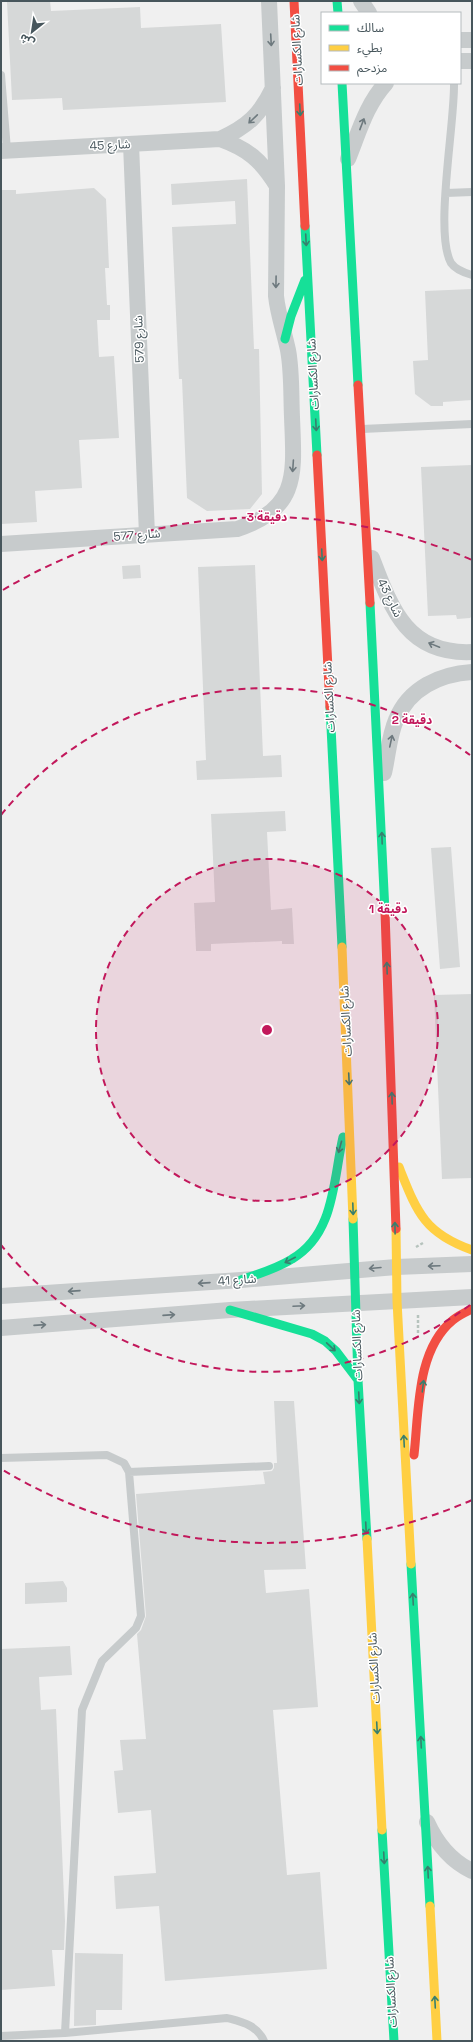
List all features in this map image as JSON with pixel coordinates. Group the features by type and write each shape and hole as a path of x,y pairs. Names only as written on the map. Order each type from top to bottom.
{"street":[{"name":"شارع الكسارات","path":"269,1 278,186 276,296 278,312 289,360 294,465 291,483 283,500 270,513"},
{"name":"شارع الكسارات","path":"294,1 350,1109 358,1380 394,2041"},
{"path":"337,1 338,12"},
{"path":"361,1 368,12"},
{"path":"461,40 472,40"},
{"path":"461,62 472,61"},
{"path":"342,84 348,160 380,792 394,1154 397,1301 437,2041"},
{"path":"348,160 374,96 385,84"},
{"name":"شارع 45","path":"4,151 220,139 238,131 253,119 266,104 274,87"},
{"name":"شارع 45","path":"220,139 238,146 254,156 267,170 278,186"},
{"name":"شارع 579","path":"131,144 147,535"},
{"path":"285,339 291,316 308,273"},
{"name":"شارع 577","path":"1,544 237,529 254,523 270,513"},
{"name":"شارع 43","path":"367,545 388,601 396,616 407,629 420,639 435,647 452,651 472,652"},
{"path":"380,792 396,720 405,704 417,691 432,681 449,674 472,672"},
{"path":"241,1280 299,1255 320,1233 327,1218 338,1156 350,1109"},
{"path":"394,1154 414,1206 424,1222 437,1234 454,1245 472,1250"},
{"name":"شارع 41","path":"1,1296 241,1280 396,1267 472,1264"},
{"path":"1,1328 230,1310 472,1297"},
{"path":"407,1494 419,1426 426,1360 435,1340 449,1323 472,1309"},
{"path":"230,1310 263,1321 312,1334 325,1341 336,1351 358,1380"},
{"path":"424,1814 433,1836 449,1855 472,1871"}],"lane":[{"path":"1,75 4,151"},
{"path":"454,84 454,101 446,192 445,246 452,264 465,273 472,275"},
{"path":"446,192 472,192"},
{"path":"362,429 472,424"},
{"path":"1,1458 107,1455 124,1463 129,1472 141,1616 136,1628 102,1661 82,1710 65,2033"},
{"path":"129,1472 269,1466"},
{"path":"1,2036 65,2033 227,2018 244,2022 258,2030 264,2041"}],"building":[{"path":"50,1 51,11 140,7 141,28 221,24 226,102 63,110 62,98 12,100 7,2"},
{"path":"247,179 254,349 259,349 262,494 250,509 207,511 187,498 182,379 179,379 172,227 236,224 235,201 172,205 171,184"},
{"path":"94,188 106,199 109,268 105,268 107,305 110,305 110,320 97,320 99,357 114,356 119,438 79,440 82,488 35,491 37,522 1,524 1,190 16,190 16,194"},
{"path":"472,289 472,400 443,402 443,406 431,406 415,394 413,361 428,360 425,291"},
{"path":"472,465 472,616 470,618 457,619 456,615 428,616 421,467"},
{"path":"140,565 141,578 123,579 122,566"},
{"path":"255,565 263,756 281,755 282,777 197,780 196,761 206,760 198,567"},
{"path":"285,811 286,831 267,832 271,910 292,908 294,944 282,944 282,941 211,944 211,951 196,951 194,903 215,902 211,814"},
{"path":"451,847 460,967 440,969 431,848"},
{"path":"472,994 472,1178 442,1179 434,995"},
{"path":"274,1401 294,1401 306,1569 264,1570 266,1593 309,1589 318,1707 273,1710 287,1875 320,1872 327,1969 165,1981 159,1906 116,1909 114,1876 156,1873 151,1810 118,1813 114,1771 123,1770 120,1740 146,1739 137,1634 141,1630 146,1616 136,1494 265,1484 263,1472 272,1471 274,1468 274,1463 277,1463"},
{"path":"63,1581 67,1588 67,1602 25,1604 25,1583"},
{"path":"70,1646 72,1675 39,1677 41,1710 56,1709 65,1921 64,1950 52,1950 55,1986 1,1990 1,1649"},
{"path":"75,1953 123,1954 122,2010 96,2010 96,2025 74,2026"}],"traffic: fast":[{"path":"337,1 338,12"},
{"path":"342,84 358,385"},
{"path":"305,226 317,455"},
{"path":"285,339 291,316 305,280"},
{"path":"370,603 385,912"},
{"path":"330,707 342,947"},
{"path":"241,1280 286,1263 306,1248 317,1235 330,1205 343,1137"},
{"path":"353,1219 358,1380 367,1539"},
{"path":"230,1310 312,1334 325,1341 336,1351 358,1380"},
{"path":"411,1564 430,1906"},
{"path":"382,1830 394,2041"}],"traffic: slow":[{"path":"342,947 353,1219"},
{"path":"399,1167 411,1197 424,1219 443,1236 472,1250"},
{"path":"396,1229 397,1301 411,1564"},
{"path":"367,1539 382,1830"},
{"path":"430,1906 437,2041"}],"traffic: jam":[{"path":"294,1 305,226"},
{"path":"358,385 370,603"},
{"path":"317,455 330,707"},
{"path":"385,912 396,1229"},
{"path":"414,1455 422,1383 432,1348 441,1333 453,1320 472,1309"}]}
